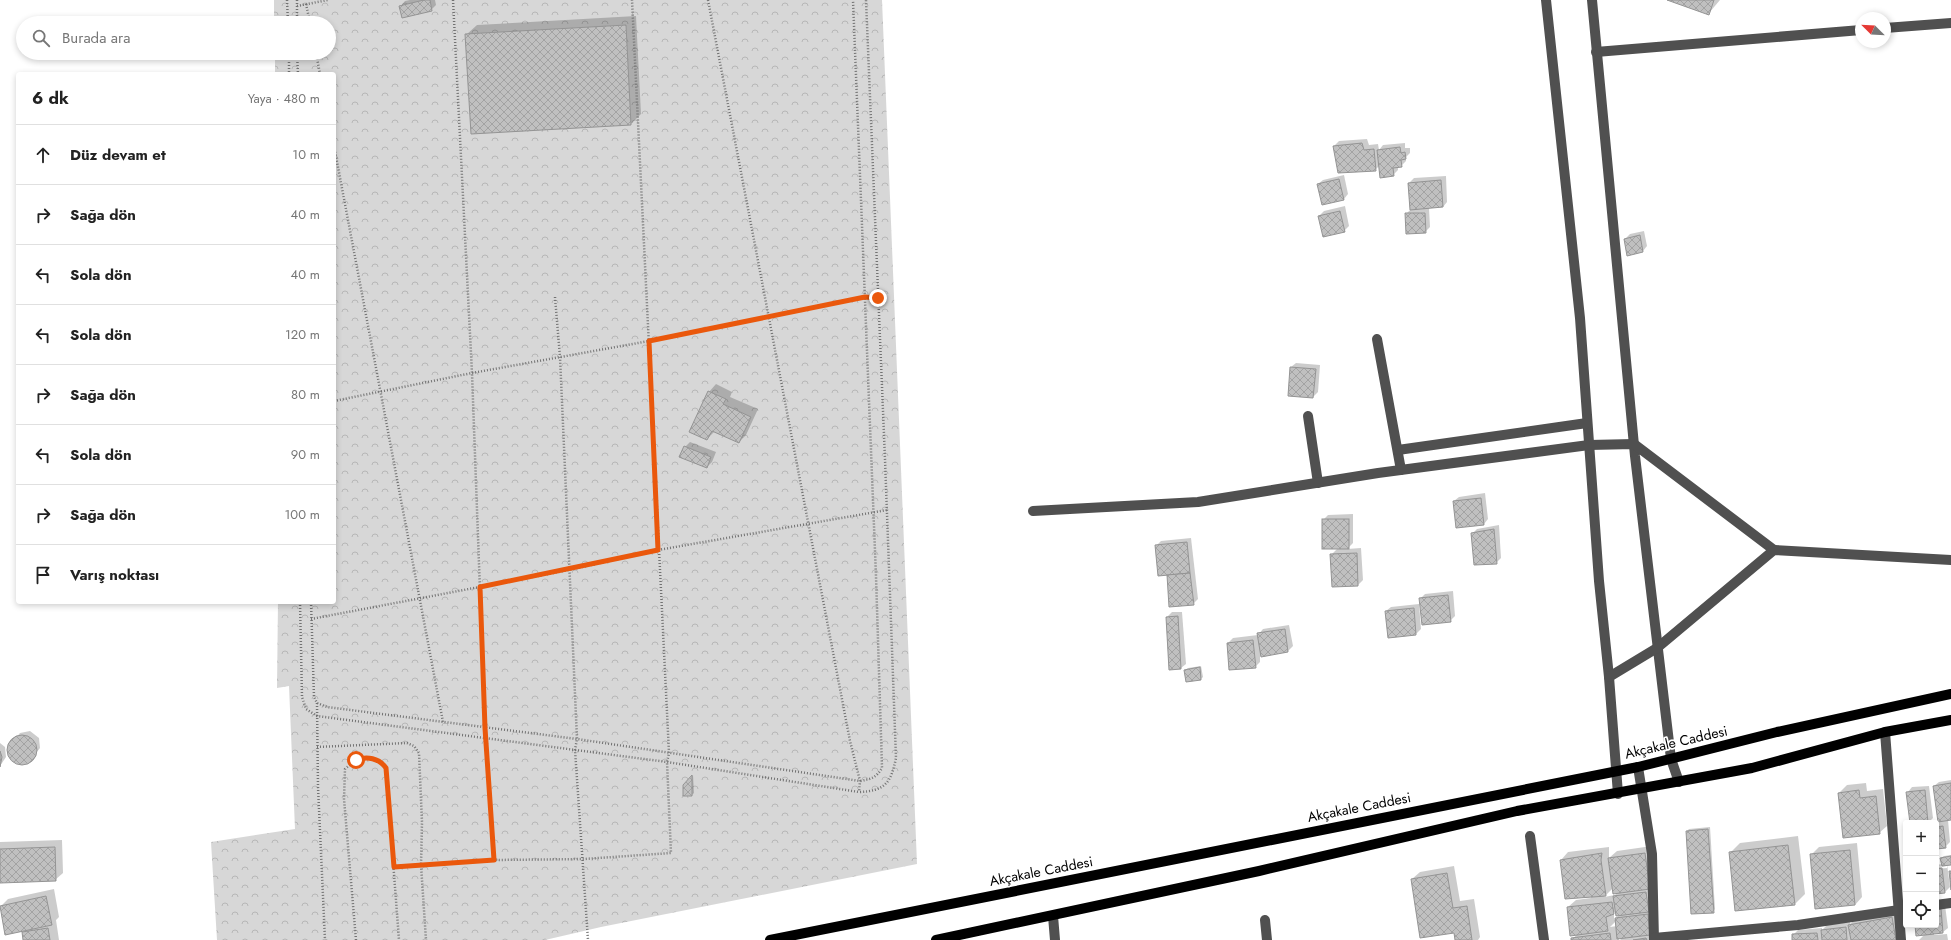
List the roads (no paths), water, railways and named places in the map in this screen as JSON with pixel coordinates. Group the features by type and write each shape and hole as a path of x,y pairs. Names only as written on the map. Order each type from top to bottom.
{"main road":[{"name":"Akçakale Caddesi","path":"770,940 1638,767 1777,732 1951,694"},
{"path":"936,940 1052,916 1517,812 1752,768 1885,732 1951,720"}],"street":[{"path":"1546,0 1580,318 1599,581 1609,677 1615,771 1618,794"},
{"path":"1592,0 1634,444 1671,759 1679,782"},
{"path":"1891,28 1951,23"},
{"path":"1596,52 1855,30"},
{"path":"1377,339 1401,470"},
{"path":"1308,416 1318,483"},
{"path":"1398,450 1587,423"},
{"path":"1033,511 1198,502 1401,470 1589,445 1634,444 1774,550 1951,560"},
{"path":"1609,677 1657,648 1774,550"},
{"path":"1885,732 1902,909 1901,940"},
{"path":"1638,767 1652,854 1654,939 1798,925 1902,909"},
{"path":"1530,836 1544,940"},
{"path":"1939,905 1951,903"},
{"path":"1052,916 1055,940"},
{"path":"1265,920 1267,940"}]}
